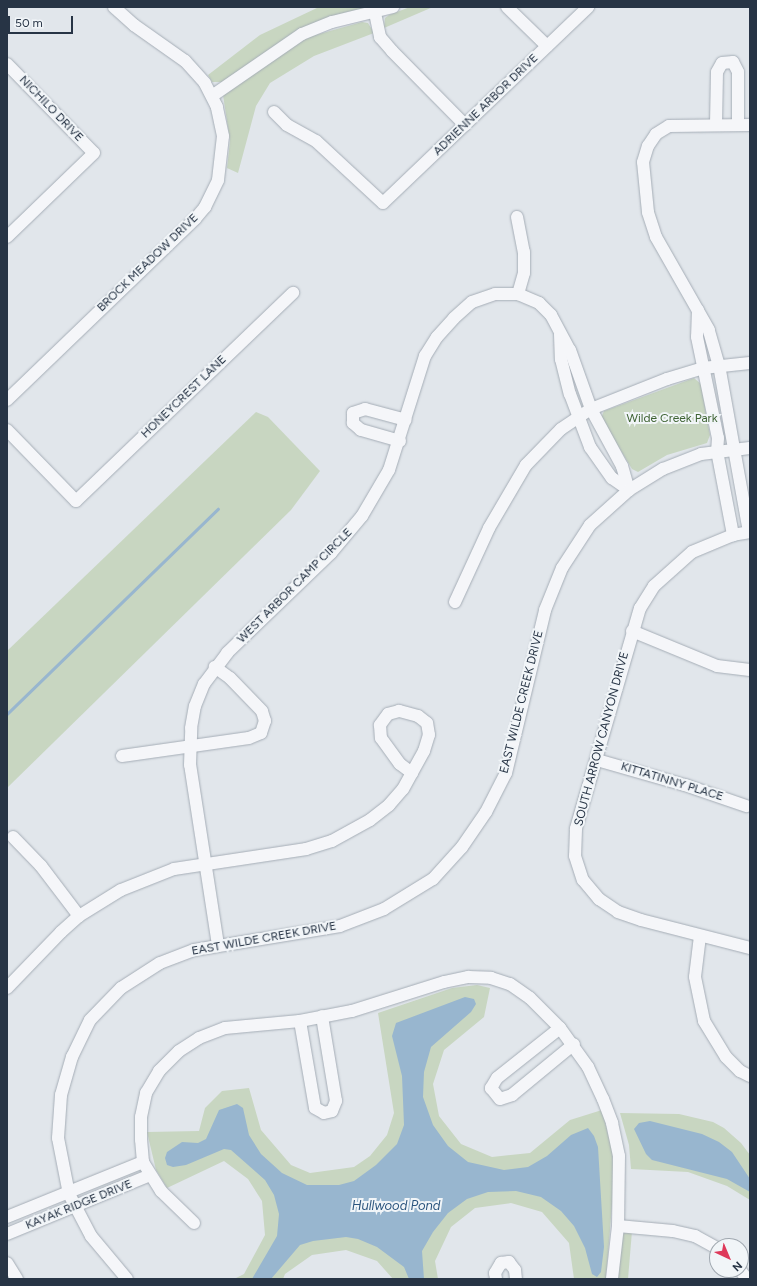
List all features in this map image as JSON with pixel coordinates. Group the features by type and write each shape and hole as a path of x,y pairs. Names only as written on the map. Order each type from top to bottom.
{"street":[{"name":"BROCK MEADOW DRIVE","path":"7,400 204,207 218,180 223,151 221,122 212,96 185,61 134,25 114,7"},
{"path":"212,96 302,34 332,22 375,13 393,7"},
{"path":"507,7 547,46"},
{"name":"ADRIENNE ARBOR DRIVE","path":"274,112 287,125 316,141 383,203 588,7"},
{"path":"375,13 380,37 392,52 464,125"},
{"path":"716,124 717,72 722,63 733,62 738,72 738,125"},
{"name":"NICHILO DRIVE","path":"7,64 94,153 7,237"},
{"path":"749,532 719,366 709,330 698,308 656,237 648,212 643,162 648,146 656,134 669,126 716,124 750,125"},
{"path":"517,217 524,252 524,273 518,294"},
{"name":"HONEYCREST LANE","path":"7,430 76,501 293,293"},
{"name":"WEST ARBOR CAMP CIRCLE","path":"218,945 204,864 190,747 195,706 215,667 347,535 376,495 400,441 425,356 445,327 472,302 495,294 518,294 539,303 551,314 560,330 591,409 622,466 629,490"},
{"path":"698,308 697,337 718,438 717,451 733,535"},
{"name":"WEST ARBOR CAMP CIRCLE","path":"560,330 561,359 578,417 594,453 612,478 629,490"},
{"path":"455,602 488,528 526,465 543,446 578,417 591,409 667,379 703,368 750,362"},
{"path":"400,441 361,430 353,422 353,413 365,410 406,420"},
{"name":"EAST WILDE CREEK DRIVE","path":"127,1279 91,1236 75,1207 69,1194 58,1138 61,1095 72,1057 90,1020 121,988 160,963 194,950 218,945 340,926 384,909 433,879 462,848 486,812 506,773 545,610 562,568 590,525 629,490 663,469 701,454 733,448 750,448"},
{"name":"SOUTH ARROW CANYON DRIVE","path":"749,532 733,535 692,552 672,568 640,608 632,631 597,760 576,829 575,856 583,880 599,899 618,912 700,936 750,948"},
{"path":"632,631 717,666 750,670"},
{"path":"122,756 249,738 261,733 265,721 262,711 230,678 215,667"},
{"path":"7,988 79,916 121,890 147,878 174,869 306,849 332,841 352,832 389,805 403,789 412,773 424,751 429,735 427,722 418,716 399,711 388,714 380,725 381,738 400,764 412,773"},
{"name":"KITTATINNY PLACE","path":"597,760 685,785 746,806"},
{"path":"13,837 41,866 79,916"},
{"path":"700,936 694,977 704,1021 726,1057 740,1071 750,1076"},
{"name":"SOUTH ARROW CANYON DRIVE","path":"726,942 750,952"},
{"path":"194,1223 172,1204 150,1175 143,1162 141,1117 146,1093 159,1071 179,1051 199,1038 225,1028 300,1021 385,1002 444,982 468,977 491,978 510,984 530,998 574,1044 588,1067 612,1123 619,1156 618,1226 612,1279"},
{"path":"300,1021 315,1108 324,1113 332,1111 336,1101 322,1016"},
{"path":"560,1028 497,1078 491,1088 500,1099 512,1095 574,1044"},
{"name":"KAYAK RIDGE DRIVE","path":"7,1217 69,1194 143,1162"},
{"name":"KAYAK RIDGE DRIVE","path":"7,1234 150,1175"},
{"path":"618,1226 673,1231 695,1236 709,1244"},
{"path":"496,1279 495,1273 501,1263 509,1262 515,1270 516,1279"},
{"path":"7,1263 17,1279"}],"green space":[{"path":"319,7 374,7 297,30 222,82 212,82 208,75 260,35"},
{"path":"410,7 433,7 384,28 385,18"},
{"path":"362,22 368,23 374,33 314,56 270,83 256,106 238,173 227,168 230,141 223,95 290,47 312,36"},
{"name":"Wilde Creek Park","path":"694,378 701,384 710,435 707,443 667,455 638,472 632,469 601,418 604,411"},
{"path":"256,412 268,417 320,471 291,510 7,788 7,651"},
{"path":"477,985 490,988 484,1017 444,1050 433,1084 439,1116 461,1144 492,1157 530,1153 570,1120 602,1110 612,1149 614,1180 606,1279 574,1279 569,1243 542,1212 511,1203 475,1208 451,1227 435,1261 438,1279 393,1279 377,1261 346,1250 312,1255 285,1274 283,1279 234,1279 244,1274 265,1235 262,1201 248,1179 224,1161 167,1188 156,1170 147,1132 199,1131 205,1108 222,1091 249,1088 261,1130 291,1165 310,1173 354,1167 370,1156 387,1135 394,1113 378,1013 452,988"},
{"path":"620,1113 679,1114 713,1122 724,1128 741,1143 750,1155 750,1200 727,1186 688,1172 631,1169 629,1145"},
{"path":"632,1231 628,1279 618,1279 620,1238 624,1233"}],"water":[{"name":"Hullwood Pond","path":"465,997 474,999 476,1004 471,1012 431,1047 424,1072 423,1097 433,1125 448,1146 468,1162 504,1170 528,1167 547,1156 571,1135 588,1128 594,1136 598,1147 604,1247 601,1272 597,1277 592,1274 585,1248 574,1226 561,1211 541,1197 516,1191 488,1192 467,1199 448,1213 433,1232 422,1251 424,1279 409,1279 404,1267 377,1247 358,1239 346,1237 313,1241 300,1245 271,1279 252,1279 277,1236 279,1214 274,1195 265,1180 231,1150 224,1149 186,1165 173,1167 167,1165 165,1158 167,1152 182,1142 198,1143 206,1139 219,1110 237,1104 243,1108 249,1135 261,1154 282,1173 307,1185 339,1185 354,1181 376,1165 397,1144 404,1125 402,1076 392,1036 396,1023"},
{"path":"650,1121 702,1134 719,1142 732,1152 750,1179 750,1192 727,1179 652,1160 646,1154 634,1129 639,1123"}],"waterway":[{"path":"7,714 218,509"}]}
